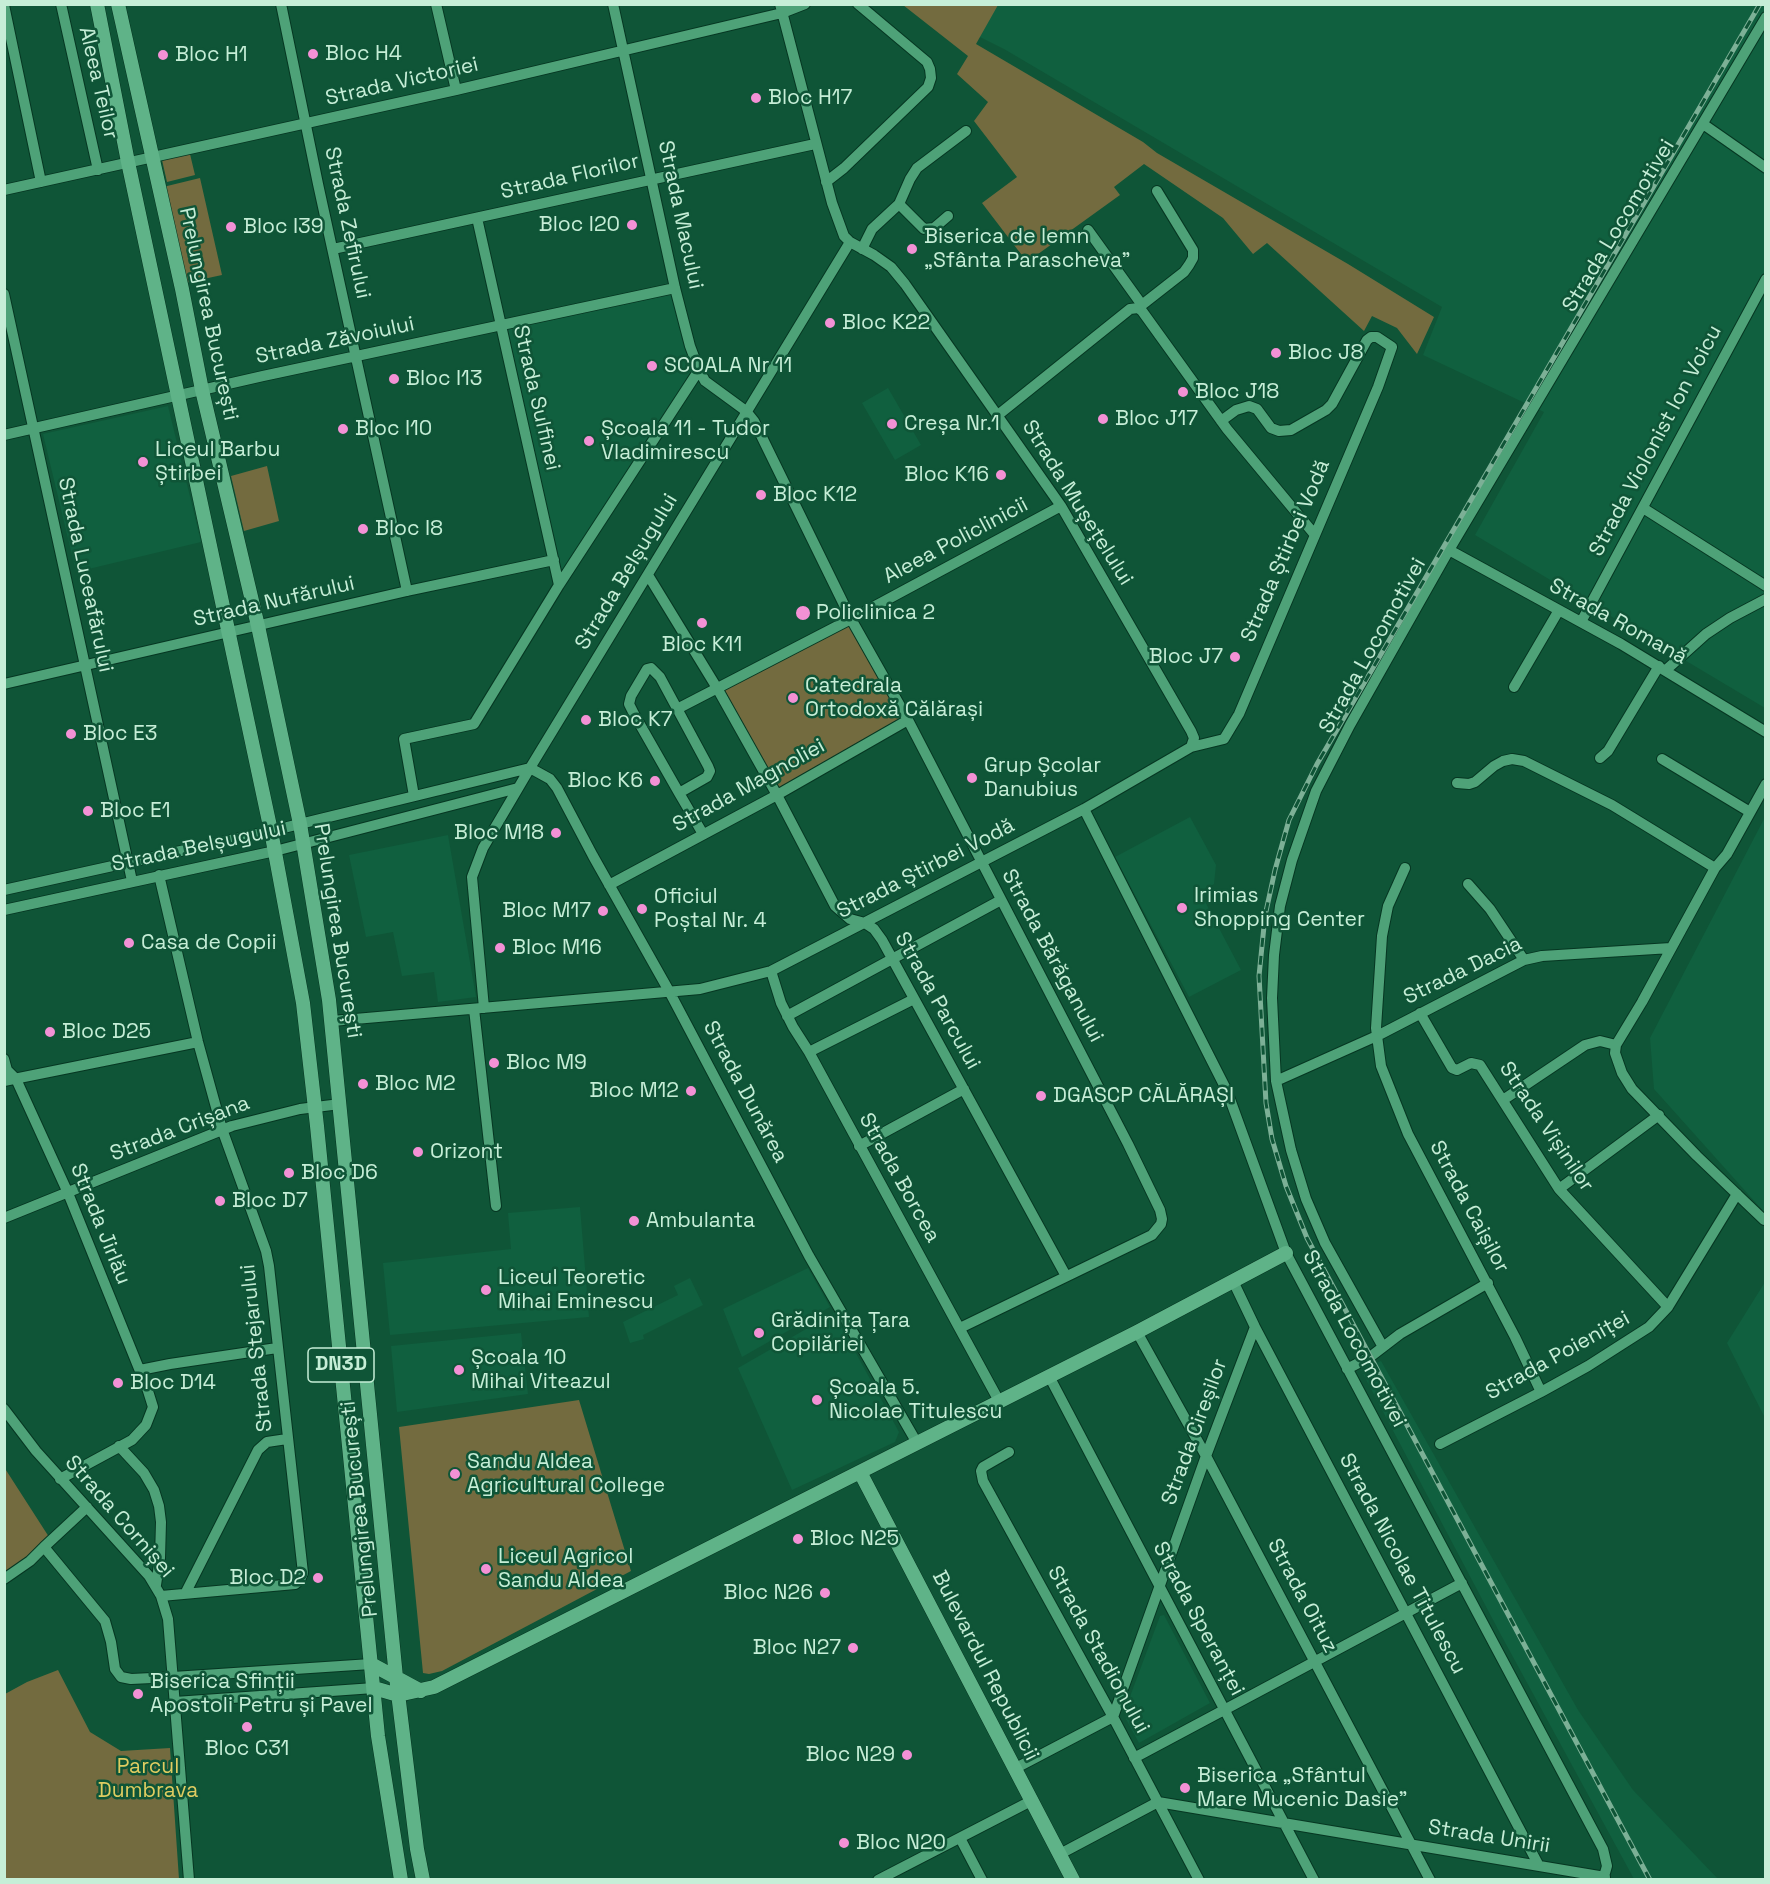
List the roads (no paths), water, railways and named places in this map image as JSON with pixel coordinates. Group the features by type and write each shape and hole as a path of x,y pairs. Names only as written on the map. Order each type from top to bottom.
{"main road":[{"name":"Prelungirea București","path":"97,4 128,162 271,831 303,1003 381,1757 401,1880"},
{"name":"Prelungirea București","path":"118,4 182,289 202,390 258,626 300,824 332,1021 396,1677 417,1849 423,1880"},
{"path":"374,1688 398,1695 434,1687 1137,1332 1286,1253"},
{"name":"Bulevardul Republicii","path":"860,1472 1073,1880"},
{"path":"371,1664 421,1691"}],"street":[{"name":"Aleea Teilor","path":"61,4 98,170"},
{"name":"Strada Zefirului","path":"281,4 407,591"},
{"path":"436,4 456,90"},
{"name":"Strada Macului","path":"613,4 675,288 690,346 705,381 746,411"},
{"name":"Strada Victoriei","path":"4,190 456,90 623,51 805,4"},
{"path":"826,182 844,168 928,87 931,78 927,62 858,4"},
{"path":"4,5 41,182"},
{"path":"781,9 826,182 841,230 850,242"},
{"name":"Strada Locomotivei","path":"1383,1347 1325,1243 1305,1199 1291,1150 1276,1081 1272,998 1274,955 1280,906 1292,860 1316,791 1350,725 1449,550 1766,17"},
{"path":"1703,124 1766,168"},
{"path":"862,249 872,229 899,204 917,168 966,130"},
{"name":"Strada Florilor","path":"333,249 815,144"},
{"path":"998,415 1130,309 1140,306 1184,272 1193,258 1193,250 1157,190"},
{"path":"899,204 924,229 934,228 948,216"},
{"name":"Strada Sulfinei","path":"477,218 560,585"},
{"path":"1088,230 1142,311 1221,421 1315,535"},
{"name":"Strada Mușețelului","path":"850,242 891,267 998,415 1060,506 1191,731 1194,738 1191,747"},
{"name":"Strada Belșugului","path":"4,910 275,851 518,788 850,242"},
{"name":"Strada Violonist Ion Voicu","path":"1581,622 1761,296 1766,279"},
{"name":"Strada Zăvoiului","path":"4,435 675,288"},
{"name":"Strada Luceafărului","path":"4,294 132,881"},
{"name":"Strada Știrbei Vodă","path":"332,1021 700,989 771,971 1084,809 1191,747 1224,739 1233,726 1315,535 1392,347 1377,337 1367,340 1332,404 1326,410 1291,430 1279,431 1271,428 1257,409 1249,406 1236,410 1221,421"},
{"path":"414,796 404,739 474,724 560,585 699,370"},
{"name":"Strada Bărăganului","path":"746,411 754,421 851,620 908,720 1160,1210 1162,1219 1158,1230 1152,1235 960,1328"},
{"name":"Aleea Policlinicii","path":"677,709 851,620 1060,506"},
{"path":"1642,508 1766,586"},
{"name":"Strada Romană","path":"1449,550 1662,668 1766,732"},
{"name":"Strada Nufărului","path":"4,684 407,591 554,560"},
{"name":"Strada Parcului","path":"648,575 717,688 777,795 835,906 850,918 874,929 882,940 1066,1276"},
{"path":"1600,758 1608,751 1662,668 1730,618 1766,599"},
{"path":"1514,687 1558,610"},
{"path":"680,793 704,779 710,771 654,669 647,669 631,696 629,704 703,834"},
{"name":"Strada Magnoliei","path":"609,885 777,795 908,720"},
{"path":"1458,783 1475,782 1503,761 1512,759 1524,761 1612,805 1715,868"},
{"path":"1662,759 1750,812"},
{"name":"Strada Belșugului","path":"4,890 271,831 530,768"},
{"name":"Strada Dunărea","path":"530,768 550,779 557,788 669,991 809,1256 917,1443"},
{"path":"1764,1221 1632,1089 1622,1073 1615,1053 1616,1045 1715,868 1727,854 1766,784"},
{"path":"496,1206 479,1009 472,877 483,848 518,788"},
{"name":"Strada Locomotivei","path":"1084,809 1227,1091 1286,1253 1603,1849 1607,1866 1604,1878"},
{"name":"Strada Caișilor","path":"1405,868 1388,906 1382,936 1377,1028 1381,1066 1408,1134 1488,1283 1541,1392"},
{"name":"Strada Stejarului","path":"159,875 198,1042 222,1129 266,1251 273,1291 277,1348 303,1573 295,1584 161,1596"},
{"path":"1468,884 1490,909 1524,960"},
{"path":"788,1016 1001,900"},
{"name":"Strada Dacia","path":"1276,1081 1379,1035 1524,960 1542,956 1671,948"},
{"name":"Strada Borcea","path":"771,971 781,1003 999,1401"},
{"path":"809,1052 914,999"},
{"name":"Strada Vișinilor","path":"1420,1013 1452,1068 1457,1070 1476,1063 1485,1071 1559,1189 1668,1307"},
{"path":"1503,1100 1585,1045 1600,1041 1616,1045"},
{"path":"4,1081 198,1042"},
{"name":"Strada Jirlău","path":"4,1059 7,1070 16,1079 68,1193 153,1407 141,1432 132,1440 119,1446"},
{"path":"858,1146 963,1089"},
{"name":"Strada Crișana","path":"4,1218 222,1129 315,1106 340,1104"},
{"path":"1559,1189 1659,1115"},
{"name":"Strada Poieniței","path":"1440,1444 1541,1392 1636,1336 1661,1316 1737,1194"},
{"name":"Strada Nicolae Titulescu","path":"1233,1281 1255,1327 1538,1864"},
{"path":"1347,1369 1400,1334 1488,1283"},
{"name":"Strada Cireșilor","path":"1113,1717 1206,1456 1255,1327"},
{"name":"Strada Oituz","path":"1137,1332 1206,1456 1430,1880"},
{"path":"140,1370 277,1348"},
{"name":"Strada Speranței","path":"1049,1376 1314,1880"},
{"name":"Strada Cornișei","path":"4,1409 60,1479 156,1585 161,1596 168,1619 189,1880"},
{"path":"185,1594 258,1450 267,1442 287,1439"},
{"path":"60,1479 119,1446 144,1473 154,1490 159,1506 161,1538 156,1585"},
{"name":"Strada Stadionului","path":"1009,1452 983,1467 981,1477 1113,1717 1199,1880"},
{"path":"4,1579 30,1561 87,1508"},
{"path":"45,1547 105,1621 117,1674 126,1678 371,1664"},
{"path":"1134,1758 1462,1583"},
{"path":"175,1702 374,1688"},
{"path":"1014,1769 1113,1717"},
{"path":"878,1880 1031,1801"},
{"path":"1060,1854 1158,1802"},
{"name":"Strada Unirii","path":"1158,1802 1538,1864 1604,1878"},
{"path":"960,1838 982,1880"}],"railway":[{"path":"1650,1880 1307,1238 1286,1186 1272,1139 1266,1103 1259,976 1265,916 1275,870 1289,820 1317,764 1760,4"}],"place":[{"name":"Bloc H4","path":"313,54"},
{"name":"Bloc H1","path":"163,55"},
{"name":"Bloc H17","path":"756,98"},
{"name":"Bloc I20","path":"632,225"},
{"name":"Bloc I39","path":"231,227"},
{"name":"Biserica de lemn „Sfânta Parascheva\"","path":"912,249"},
{"name":"Bloc K22","path":"830,323"},
{"name":"Bloc J8","path":"1276,353"},
{"name":"SCOALA Nr 11","path":"652,366"},
{"name":"Bloc I13","path":"394,379"},
{"name":"Bloc J18","path":"1183,392"},
{"name":"Bloc J17","path":"1103,419"},
{"name":"Creșa Nr.1","path":"892,424"},
{"name":"Bloc I10","path":"343,429"},
{"name":"Școala 11 - Tudor Vladimirescu","path":"589,441"},
{"name":"Liceul Barbu Știrbei","path":"143,462"},
{"name":"Bloc K16","path":"1001,475"},
{"name":"Bloc K12","path":"761,495"},
{"name":"Bloc I8","path":"363,529"},
{"name":"Policlinica 2","path":"803,613"},
{"name":"Bloc K11","path":"702,623"},
{"name":"Bloc J7","path":"1235,657"},
{"name":"Catedrala Ortodoxă Călărași","path":"793,698"},
{"name":"Bloc K7","path":"586,720"},
{"name":"Bloc E3","path":"71,734"},
{"name":"Grup Școlar Danubius","path":"972,778"},
{"name":"Bloc K6","path":"655,781"},
{"name":"Bloc E1","path":"88,811"},
{"name":"Bloc M18","path":"556,833"},
{"name":"Irimias Shopping Center","path":"1182,908"},
{"name":"Oficiul Poștal Nr. 4","path":"642,909"},
{"name":"Bloc M17","path":"603,911"},
{"name":"Casa de Copii","path":"129,943"},
{"name":"Bloc M16","path":"500,948"},
{"name":"Bloc D25","path":"50,1032"},
{"name":"Bloc M9","path":"494,1063"},
{"name":"Bloc M2","path":"363,1084"},
{"name":"Bloc M12","path":"691,1091"},
{"name":"DGASCP CĂLĂRAȘI","path":"1041,1096"},
{"name":"Orizont","path":"418,1152"},
{"name":"Bloc D6","path":"289,1173"},
{"name":"Bloc D7","path":"220,1201"},
{"name":"Ambulanta","path":"634,1221"},
{"name":"Liceul Teoretic Mihai Eminescu","path":"486,1290"},
{"name":"Grădinița Țara Copilăriei","path":"759,1333"},
{"name":"Școala 10 Mihai Viteazul","path":"459,1370"},
{"name":"Bloc D14","path":"118,1383"},
{"name":"Școala 5. Nicolae Titulescu","path":"817,1400"},
{"name":"Sandu Aldea Agricultural College","path":"455,1474"},
{"name":"Bloc N25","path":"798,1539"},
{"name":"Liceul Agricol Sandu Aldea","path":"486,1569"},
{"name":"Bloc D2","path":"318,1578"},
{"name":"Bloc N26","path":"825,1593"},
{"name":"Bloc N27","path":"853,1648"},
{"name":"Biserica Sfinții Apostoli Petru și Pavel","path":"138,1694"},
{"name":"Bloc C31","path":"247,1727"},
{"name":"Bloc N29","path":"907,1755"},
{"name":"Biserica „Sfântul Mare Mucenic Dasie\"","path":"1185,1788"},
{"name":"Bloc N20","path":"844,1843"}],"park label":[{"name":"Parcul Dumbrava","path":"148,1779"}]}
